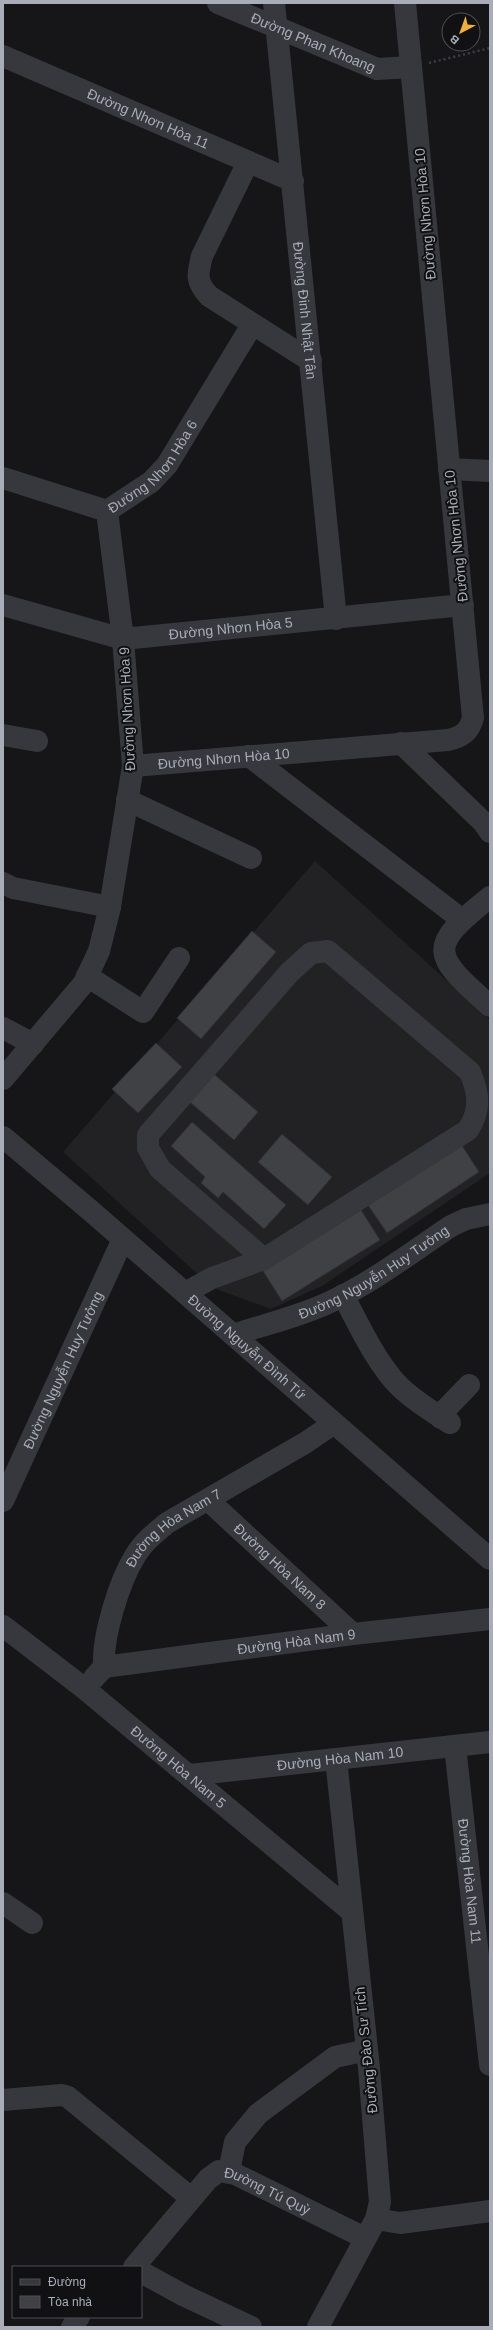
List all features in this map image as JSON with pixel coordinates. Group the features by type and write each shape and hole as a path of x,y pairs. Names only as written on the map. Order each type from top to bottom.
{"street":[{"name":"Đường Phan Khoang","path":"218,3 377,69 411,66"},
{"name":"Đường Đinh Nhật Tân","path":"274,3 336,619"},
{"name":"Đường Nhơn Hòa 10","path":"132,766 457,738 466,733 471,726 473,718 463,605 405,3"},
{"name":"Đường Nhơn Hòa 11","path":"3,56 293,181"},
{"path":"248,162 202,256 199,277 200,286 209,296 252,325 311,361"},
{"name":"Đường Nhơn Hòa 6","path":"3,478 107,511 151,482 167,466 252,325"},
{"path":"449,469 490,471"},
{"name":"Đường Nhơn Hòa 9","path":"3,1079 84,983 99,951 110,907 132,766 123,639 107,511"},
{"name":"Đường Nhơn Hòa 5","path":"3,605 123,639 336,619 463,605"},
{"path":"3,735 37,741"},
{"path":"401,743 483,822 490,832"},
{"path":"249,756 461,919"},
{"path":"127,800 251,858"},
{"path":"3,883 13,888 110,907"},
{"path":"490,897 461,919 446,939 443,948 446,959 456,976 490,1006"},
{"path":"185,1293 212,1278 264,1259 468,1130 476,1117 477,1089 470,1072 446,1049 328,951 311,953 289,973 148,1135 148,1148 160,1169 264,1259"},
{"path":"87,976 143,1012 180,958"},
{"path":"3,1028 33,1044"},
{"name":"Đường Nguyễn Đình Tứ","path":"3,1137 123,1239 333,1424 490,1559"},
{"name":"Đường Nguyễn Huy Tưởng","path":"233,1335 306,1312 343,1295 451,1226 466,1219 490,1214"},
{"name":"Đường Nguyễn Huy Tưởng","path":"3,1501 123,1239"},
{"path":"343,1295 370,1346 399,1386 425,1408 446,1420 445,1410 469,1385"},
{"name":"Đường Hòa Nam 7","path":"104,1667 103,1649 106,1633 134,1557 148,1538 167,1523 305,1443 333,1424"},
{"name":"Đường Hòa Nam 8","path":"208,1500 353,1634"},
{"name":"Đường Hòa Nam 9","path":"104,1667 353,1634 490,1619"},
{"name":"Đường Hòa Nam 5","path":"3,1626 85,1689 351,1911"},
{"path":"85,1689 104,1667"},
{"name":"Đường Hòa Nam 10","path":"190,1776 490,1742"},
{"name":"Đường Hòa Nam 11","path":"455,1746 490,2065"},
{"name":"Đường Đào Sư Tích","path":"318,2327 376,2219 380,2202 367,2050 336,1759"},
{"path":"3,1903 32,1923"},
{"path":"229,2171 235,2142 258,2114 335,2057 367,2050"},
{"path":"3,2100 62,2095 68,2097 191,2198"},
{"name":"Đường Tú Quỳ","path":"135,2266 191,2198 214,2173 229,2171 365,2238"},
{"path":"376,2219 400,2223 490,2211"},
{"path":"142,2273 183,2296 251,2327"},
{"path":"72,2327 78,2318"}],"path":[{"path":"411,66 490,48"}],"shaded area":[{"path":"315,861 490,1020 490,1173 322,1286 271,1309 213,1288 63,1152"}],"building":[{"path":"252,931 276,952 201,1039 177,1018"},
{"path":"156,1043 182,1067 138,1113 112,1089"},
{"path":"208,1069 258,1112 234,1140 184,1097"},
{"path":"192,1122 286,1205 264,1229 223,1192 218,1198 201,1183 205,1177 171,1146"},
{"path":"282,1134 332,1177 308,1205 258,1162"},
{"path":"461,1144 479,1172 387,1233 368,1205"},
{"path":"361,1210 380,1240 282,1301 263,1271"}]}
